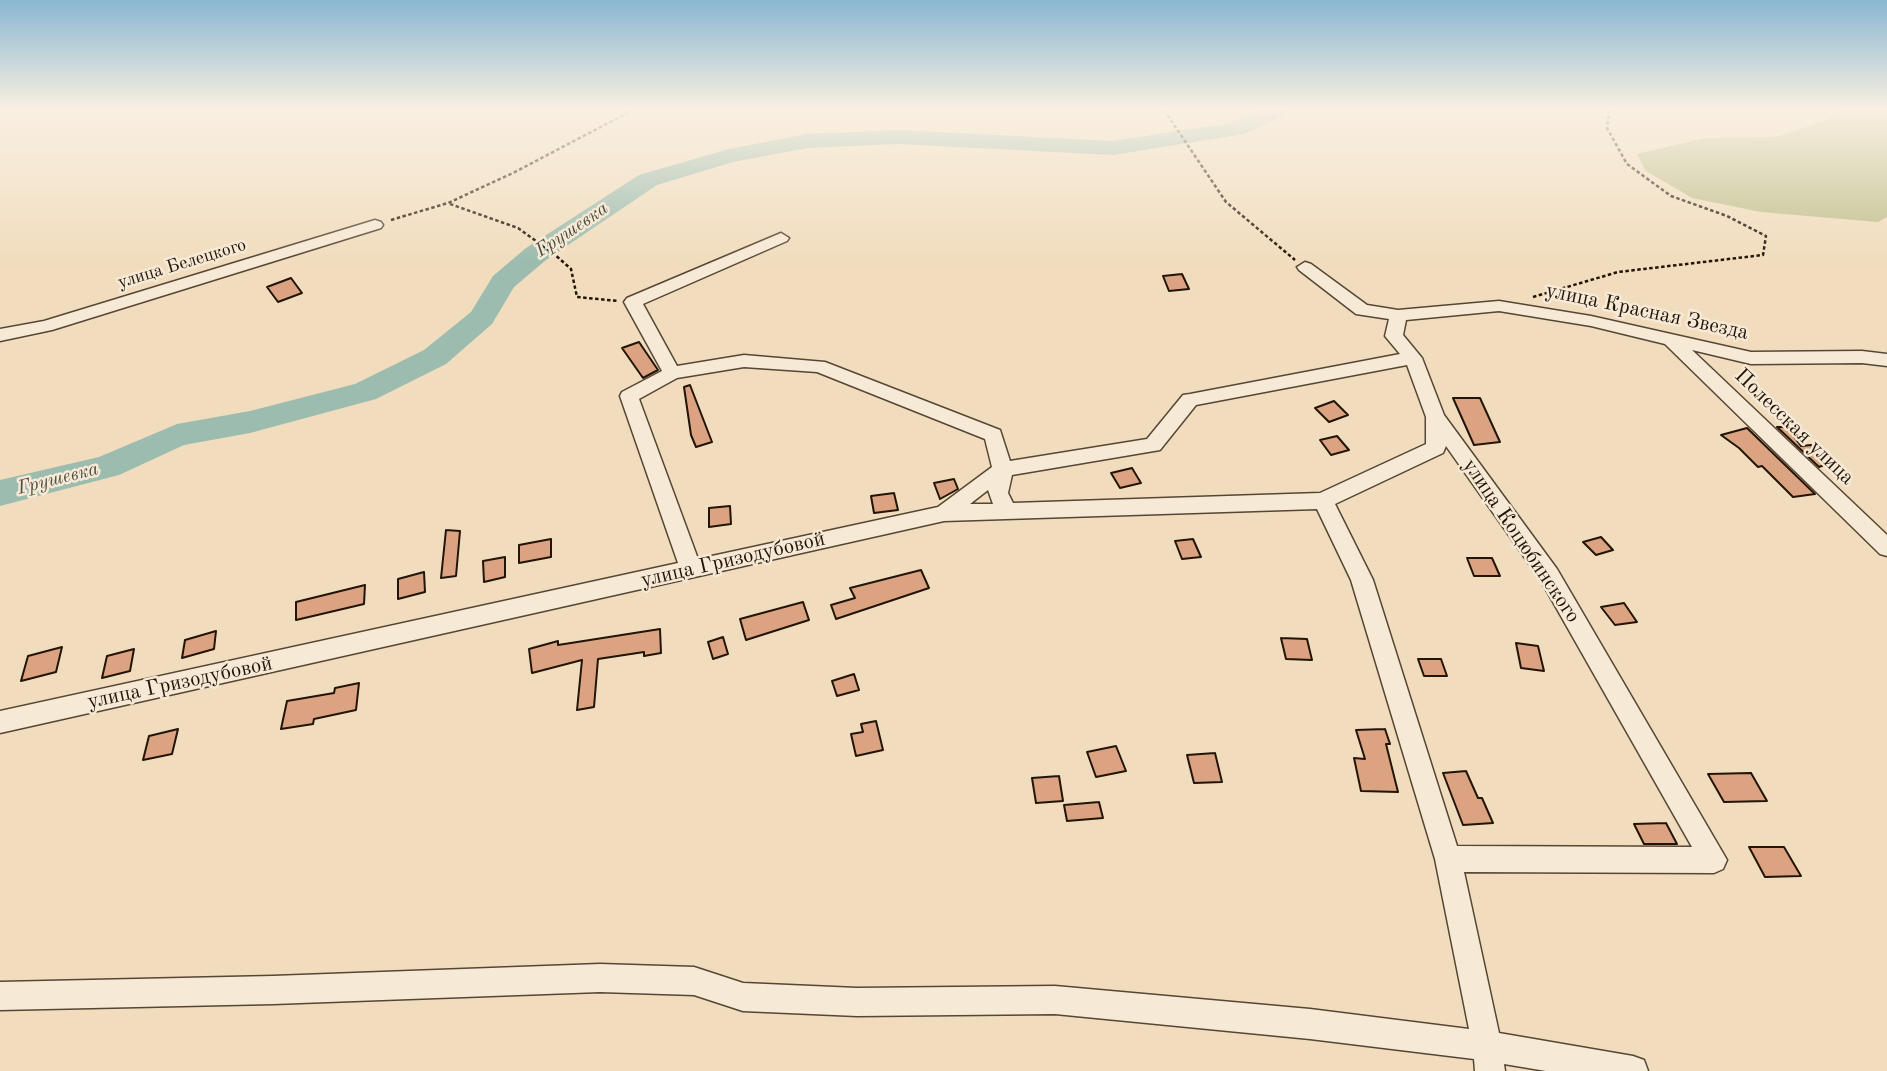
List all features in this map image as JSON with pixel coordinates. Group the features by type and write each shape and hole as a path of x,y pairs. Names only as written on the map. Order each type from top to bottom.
{"street":[{"name":"улица Белецкого","path":"0,335 46,326 375,225"},
{"path":"671,373 633,302 781,238"},
{"path":"1304,267 1362,310 1398,315"},
{"name":"улица Красная Звезда","path":"1398,315 1499,306 1591,321 1751,358 1862,357 1887,360"},
{"name":"улица Коцюбинского","path":"1398,315 1394,335 1413,358 1435,417 1549,575 1714,860 1448,859"},
{"name":"Полесская улица","path":"1669,339 1887,548"},
{"path":"944,513 1003,469 1153,445 1190,400 1413,358"},
{"path":"691,569 629,396 671,373 744,361 819,366 993,435 1003,469 998,493 1006,511"},
{"name":"улица Гризодубовой","path":"0,722 944,513 1322,501 1436,448 1435,417"},
{"path":"1322,501 1362,580 1448,859 1489,1058"},
{"path":"0,996 286,990 600,978 694,981 743,997 857,1002 1055,1000 1310,1024 1489,1058 1633,1071"}],"path":[{"path":"375,225 449,203 538,160"},
{"path":"1198,160 1226,202 1304,267"},
{"path":"1499,306 1618,272 1763,255 1766,236 1727,216 1671,196 1625,160"},
{"path":"449,203 518,229 553,253 571,269 577,298 633,302"}],"green space":[{"path":"1640,160 1887,160 1887,217 1878,222 1761,212 1692,198 1646,171"}],"building":[{"path":"1182,274 1189,289 1169,291 1163,276"},
{"path":"291,278 302,293 278,302 267,287"},
{"path":"639,342 658,370 643,378 622,348"},
{"path":"690,385 712,442 696,447 691,435 684,387"},
{"path":"1453,398 1480,398 1500,442 1474,445"},
{"path":"1334,401 1348,415 1329,422 1315,408"},
{"path":"1777,427 1787,427 1801,446 1811,445 1829,463 1819,467"},
{"path":"1747,428 1815,494 1793,497 1762,466 1758,467 1721,435"},
{"path":"1337,436 1349,450 1331,455 1320,440"},
{"path":"1132,468 1141,483 1120,488 1111,473"},
{"path":"954,479 958,489 940,499 934,483"},
{"path":"894,493 898,510 874,513 871,496"},
{"path":"730,506 731,524 709,527 709,508"},
{"path":"446,530 460,531 456,576 441,578"},
{"path":"1601,537 1613,550 1596,555 1583,542"},
{"path":"551,539 551,557 519,563 519,545"},
{"path":"1193,539 1201,557 1182,559 1175,541"},
{"path":"505,557 505,577 484,582 483,561"},
{"path":"1467,558 1492,558 1500,576 1474,576"},
{"path":"921,570 929,588 836,619 831,605 855,598 850,588"},
{"path":"424,572 425,592 398,599 398,579"},
{"path":"365,585 364,604 296,620 296,602"},
{"path":"803,602 809,620 746,640 740,619"},
{"path":"1624,603 1637,622 1615,625 1601,607"},
{"path":"660,629 661,653 644,656 644,652 598,659 594,707 577,710 582,660 532,673 529,649 558,641 558,645"},
{"path":"216,631 214,649 182,658 185,640"},
{"path":"723,637 728,654 713,659 708,642"},
{"path":"1281,638 1307,639 1312,660 1286,659"},
{"path":"1516,643 1538,646 1544,671 1521,668"},
{"path":"62,647 56,672 21,681 28,656"},
{"path":"134,649 130,671 102,678 107,656"},
{"path":"1418,659 1441,659 1447,676 1424,676"},
{"path":"854,674 859,690 837,696 832,681"},
{"path":"359,683 356,710 314,719 313,724 281,729 287,701 334,693 335,688"},
{"path":"876,721 883,750 856,756 851,734 863,732 861,724"},
{"path":"178,729 172,754 143,760 149,736"},
{"path":"1385,729 1398,792 1361,791 1354,758 1365,759 1356,730"},
{"path":"1116,746 1126,771 1096,777 1087,752"},
{"path":"1215,753 1222,782 1194,783 1187,755"},
{"path":"1466,771 1493,823 1463,825 1443,773"},
{"path":"1751,773 1767,801 1724,802 1708,774"},
{"path":"1059,776 1063,801 1036,803 1032,778"},
{"path":"1099,802 1103,818 1067,821 1064,805"},
{"path":"1666,823 1677,844 1644,844 1634,824"},
{"path":"1749,847 1784,847 1801,876 1765,877"}],"waterway":[{"name":"Грушевка","path":"0,493 107,467 177,435 250,422 365,392 435,357 482,318 503,282 536,254 648,180 716,160"}]}
